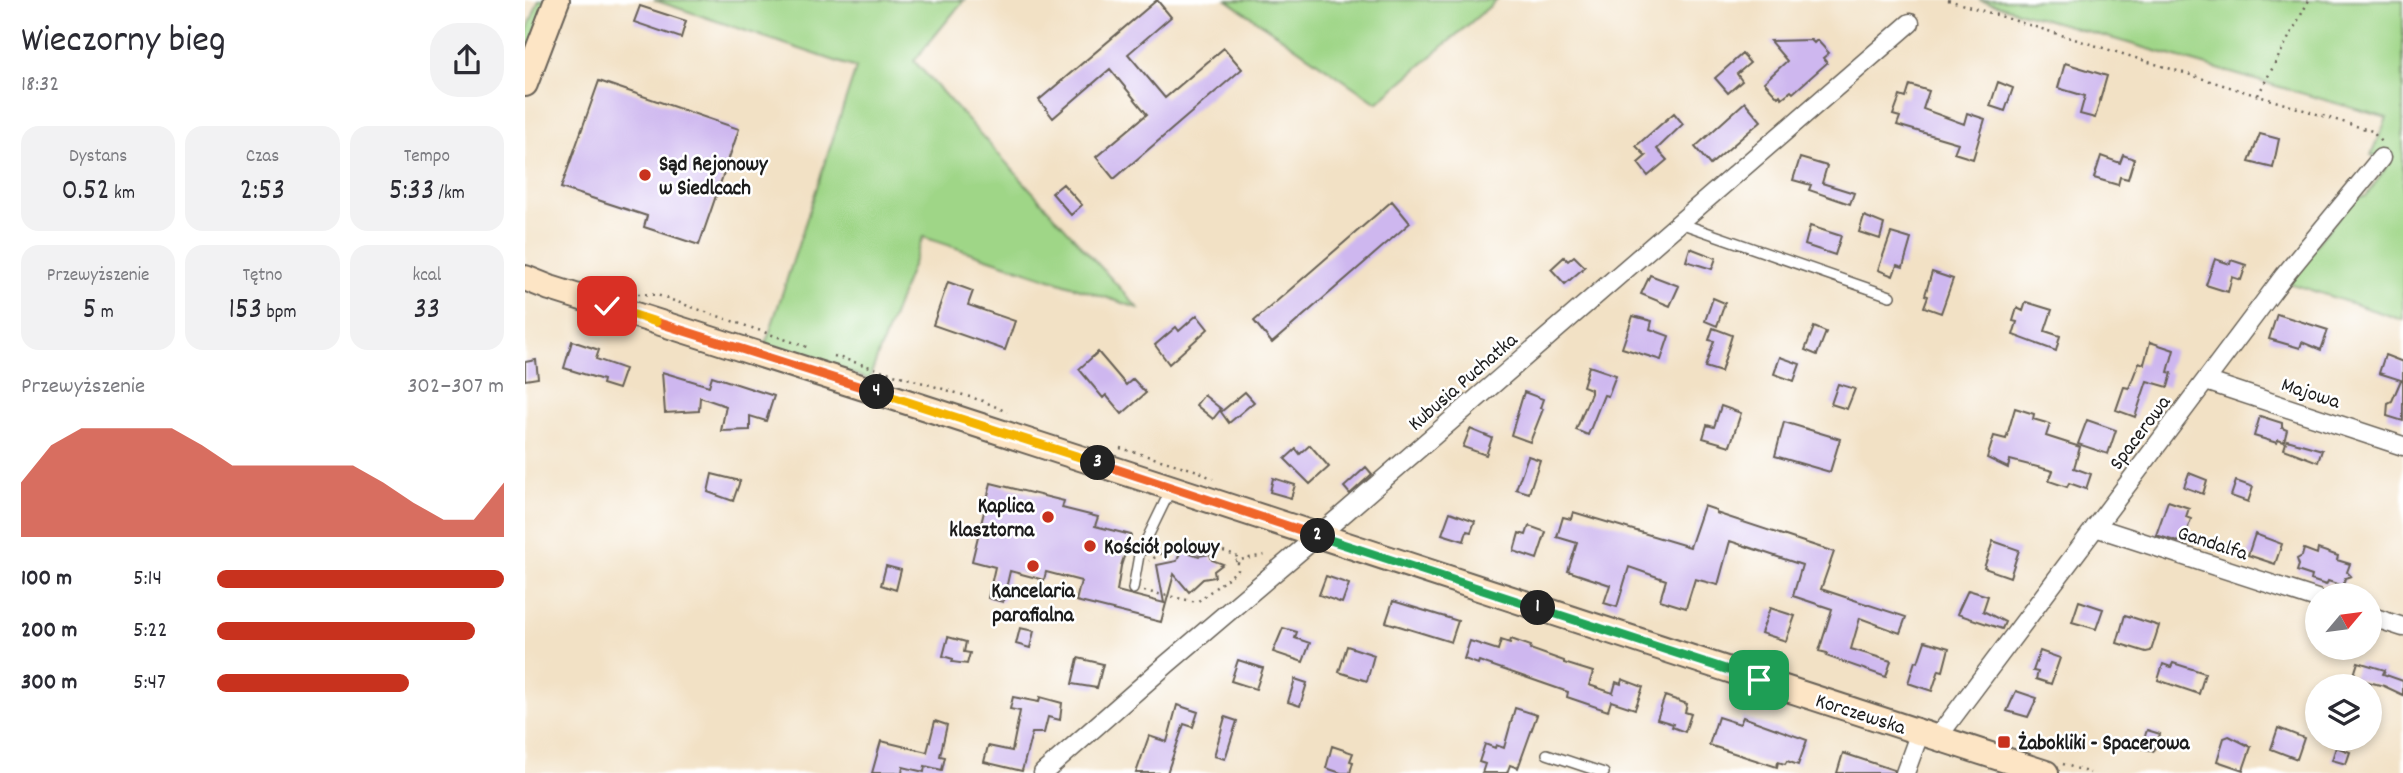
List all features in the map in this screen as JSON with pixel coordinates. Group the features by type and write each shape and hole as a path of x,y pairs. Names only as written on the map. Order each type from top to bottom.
{"street":[{"path":"525,84 557,0"},
{"name":"Kubusia Puchatka","path":"1044,773 1910,23"},
{"name":"Spacerowa","path":"1905,773 1929,735 2095,527 2284,276 2381,158"},
{"name":"Korczewska","path":"529,277 550,288 1172,487 2046,773"},
{"name":"Majowa","path":"2206,381 2403,446"},
{"name":"Gandalfa","path":"2095,527 2305,595"},
{"path":"2382,620 2403,627"}],"lane":[{"path":"1679,223 1890,296"},
{"path":"1133,589 1139,555 1172,487"},
{"path":"1547,754 1604,773"}],"path":[{"path":"1948,0 2372,131"},
{"path":"2258,95 2309,0"},
{"path":"632,295 657,295 817,351"},
{"path":"830,355 983,401 995,407"},
{"path":"1133,589 1197,602 1238,570 1236,555 1184,539 1138,569"},
{"path":"1237,561 1273,553"}],"green space":[{"path":"539,0 549,0 525,60 525,36"},
{"path":"654,0 964,0 914,61 1138,308 923,237 869,379 765,346 856,68"},
{"path":"1227,0 1497,0 1377,103"},
{"path":"1979,0 2403,0 2403,320 2286,282 2354,198 2366,196 2391,161 2371,155 2387,118"}],"building":[{"path":"1157,0 1171,17 1128,54 1165,98 1224,48 1242,69 1114,179 1096,157 1147,114 1110,69 1053,118 1039,100"},
{"path":"640,6 686,21 681,38 634,22"},
{"path":"1811,40 1814,43 1817,40 1829,53 1823,58 1827,63 1793,93 1791,91 1782,98 1780,95 1778,97 1764,82 1787,61 1770,41"},
{"path":"1742,54 1750,63 1737,74 1742,81 1728,93 1715,78"},
{"path":"2065,63 2107,76 2095,118 2080,114 2085,96 2058,88"},
{"name":"Sąd Rejonowy w Siedlcach","path":"599,81 739,129 699,245 644,227 647,216 561,188"},
{"path":"1998,82 2013,88 2005,111 1990,106"},
{"path":"1910,85 1929,91 1923,109 1964,124 1967,113 1985,119 1973,159 1954,153 1958,143 1897,125 1900,117 1893,115 1900,96 1906,98"},
{"path":"1745,102 1761,121 1710,165 1695,147"},
{"path":"1674,113 1683,124 1657,149 1667,160 1648,176 1638,163 1646,156 1636,146"},
{"path":"2260,134 2279,139 2273,168 2249,162"},
{"path":"2123,155 2134,159 2128,179 2120,177 2118,185 2094,178 2101,156 2120,163"},
{"path":"1800,158 1827,166 1822,183 1854,193 1850,204 1809,190 1811,185 1793,180"},
{"path":"1063,184 1082,205 1071,215 1052,193"},
{"path":"1392,201 1410,223 1272,343 1254,321"},
{"path":"1864,216 1884,224 1880,239 1859,232"},
{"path":"1810,226 1841,236 1835,255 1805,245"},
{"path":"1891,233 1911,239 1903,267 1897,265 1893,276 1878,270"},
{"path":"1690,248 1716,258 1712,269 1686,261"},
{"path":"1574,256 1585,267 1565,284 1551,269 1564,257 1568,261"},
{"path":"2215,259 2246,265 2241,280 2232,277 2228,292 2206,285"},
{"path":"1932,272 1953,279 1941,313 1924,307"},
{"path":"1650,275 1679,286 1670,306 1641,294"},
{"path":"948,282 973,291 968,305 1015,321 1005,350 933,325"},
{"path":"1713,298 1725,303 1717,326 1705,321"},
{"path":"2026,302 2052,310 2045,331 2060,336 2056,351 2013,335 2017,308 2023,311"},
{"path":"2277,314 2328,330 2321,350 2302,342 2300,348 2269,339"},
{"path":"1197,315 1208,329 1169,364 1155,345 1176,327 1179,331"},
{"path":"1633,316 1652,321 1650,329 1669,336 1661,360 1622,348"},
{"path":"1814,327 1826,332 1817,355 1805,350"},
{"path":"1713,328 1732,335 1721,372 1705,367 1714,341 1709,340"},
{"path":"572,341 599,350 596,359 625,369 618,389 602,384 603,380 564,368"},
{"path":"2150,342 2174,350 2168,372 2172,373 2168,387 2147,381 2135,417 2116,410 2124,387 2129,388 2139,362 2144,364"},
{"path":"1098,352 1126,385 1133,379 1146,393 1122,414 1106,395 1103,398 1079,369"},
{"path":"2385,355 2403,362 2403,421 2387,416 2388,403 2392,401 2401,380 2379,373"},
{"path":"1780,357 1800,364 1794,381 1774,374"},
{"path":"536,360 538,378 525,380 525,362"},
{"path":"1589,366 1616,375 1608,396 1604,395 1588,435 1576,430 1591,393 1591,389 1583,386"},
{"path":"662,372 709,386 712,376 774,396 766,421 750,416 750,430 721,431 726,406 700,397 699,411 665,413"},
{"path":"1838,384 1855,389 1847,409 1831,404"},
{"path":"1245,392 1254,402 1229,423 1221,412"},
{"path":"1524,392 1543,399 1540,408 1543,409 1530,442 1511,435"},
{"path":"1204,395 1221,409 1213,419 1196,405"},
{"path":"1721,406 1741,413 1730,446 1703,438 1707,425 1714,427"},
{"path":"2015,408 2034,414 2033,419 2050,424 2046,436 2080,447 2074,468 2091,474 2086,489 2069,483 2067,487 2049,481 2053,471 2010,460 2008,468 1987,458 1994,436 2006,439"},
{"path":"2260,416 2282,423 2282,428 2287,430 2284,442 2278,440 2277,443 2254,436"},
{"path":"2087,420 2116,430 2108,454 2078,444"},
{"path":"1784,422 1840,439 1830,472 1775,456"},
{"path":"1470,429 1492,438 1486,455 1463,447"},
{"path":"2287,440 2322,450 2318,462 2284,449"},
{"path":"1310,445 1329,467 1310,484 1285,459 1296,449 1300,454"},
{"path":"1528,456 1540,460 1529,493 1516,489"},
{"path":"1366,467 1372,474 1350,494 1344,487"},
{"path":"2189,473 2207,480 2203,494 2184,487"},
{"path":"712,474 740,481 733,501 708,492"},
{"path":"1273,478 1295,485 1291,498 1270,492"},
{"path":"2236,481 2253,487 2248,502 2231,496"},
{"path":"991,483 1064,501 1062,508 1098,517 1095,526 1131,535 1121,566 1117,591 1164,603 1157,565 1177,561 1181,550 1199,556 1210,554 1212,560 1223,564 1214,571 1215,577 1203,579 1189,592 1174,574 1161,622 1076,601 1081,581 1046,572 1044,580 1010,571 1003,602 988,598 995,567 972,561"},
{"path":"2168,501 2189,508 2186,517 2191,519 2186,533 2182,532 2178,542 2156,535"},
{"path":"1704,506 1716,510 1716,513 1834,552 1821,589 1906,617 1900,633 1860,618 1851,649 1891,661 1886,677 1826,656 1827,653 1819,651 1832,609 1793,596 1802,565 1730,541 1718,585 1695,579 1686,608 1660,600 1666,580 1629,567 1617,607 1604,603 1610,585 1568,571 1577,543 1557,537 1563,517 1571,519 1573,512 1690,547"},
{"path":"1450,512 1475,521 1471,532 1467,531 1464,541 1442,534"},
{"path":"1529,526 1546,532 1537,559 1514,551 1519,533 1526,535"},
{"path":"2255,534 2282,544 2275,564 2248,555"},
{"path":"1993,541 2019,550 2010,577 1984,568"},
{"path":"2304,549 2317,554 2318,549 2338,556 2337,560 2350,564 2347,572 2351,576 2345,578 2344,583 2320,583 2311,580 2312,576 2297,571 2297,559 2302,556"},
{"path":"886,566 901,570 896,590 881,585"},
{"path":"1326,576 1349,584 1342,603 1319,595"},
{"path":"1968,590 1988,596 1983,611 2005,622 2002,629 1957,614"},
{"path":"1393,601 1458,621 1451,642 1386,622"},
{"path":"2079,601 2103,609 2096,629 2072,622"},
{"path":"1770,608 1795,616 1786,641 1761,633"},
{"path":"2125,615 2159,626 2151,651 2146,652 2117,643"},
{"path":"1020,628 1034,631 1030,648 1016,644"},
{"path":"1283,628 1297,632 1295,638 1310,643 1303,662 1273,652"},
{"path":"948,637 966,642 964,652 970,653 967,664 952,662 953,659 943,656"},
{"path":"1511,639 1564,663 1593,672 1589,685 1613,693 1616,682 1621,684 1622,679 1643,687 1635,709 1611,701 1608,711 1567,697 1568,692 1479,661 1478,664 1464,659 1470,641 1498,650 1501,640 1510,643"},
{"path":"1925,641 1949,648 1943,671 1939,670 1932,691 1908,683"},
{"path":"1347,646 1374,655 1367,681 1339,672"},
{"path":"2040,651 2060,658 2051,684 2036,679 2038,672 2033,671"},
{"path":"1078,658 1103,664 1097,688 1072,684"},
{"path":"1238,660 1263,668 1256,689 1231,681"},
{"path":"2358,662 2385,670 2383,674 2403,681 2403,695 2382,685 2382,674 2354,674"},
{"path":"2173,663 2205,673 2199,694 2158,680 2163,664 2171,667"},
{"path":"1295,679 1307,683 1300,706 1288,702"},
{"path":"2016,691 2037,698 2028,717 2007,711"},
{"path":"1665,696 1687,704 1685,712 1691,714 1685,732 1672,727 1673,724 1657,719"},
{"path":"1013,697 1039,702 1040,697 1062,703 1060,720 1048,717 1044,733 1032,733 1022,771 984,762 988,746 1012,751 1020,711 1010,709"},
{"path":"1177,705 1198,712 1193,727 1184,724 1167,773 1136,773 1149,736 1167,742"},
{"path":"1515,708 1537,715 1518,768 1510,765 1507,773 1482,773 1485,764 1479,762 1485,744 1504,748"},
{"path":"1225,717 1237,721 1225,759 1214,756"},
{"path":"1718,717 1740,724 1743,717 1807,740 1798,765 1787,761 1785,764 1778,762 1777,767 1709,745"},
{"path":"935,721 947,725 940,756 945,757 942,770 925,766 924,772 903,767 902,773 872,773 881,741 927,752"},
{"path":"2278,728 2304,738 2297,759 2271,749"},
{"path":"2147,730 2160,734 2154,751 2141,748"},
{"path":"2229,736 2251,747 2243,770 2217,761 2224,738"},
{"path":"1332,746 1353,753 1350,773 1326,768"},
{"path":"2335,751 2350,752 2346,764 2332,760"},
{"path":"1843,753 1894,770 1894,773 1837,773"}],"place":[{"name":"Sąd Rejonowy w Siedlcach","path":"645,175"},
{"name":"Kaplica klasztorna","path":"1048,517"},
{"name":"Kościół polowy","path":"1090,546"},
{"name":"Kancelaria parafialna","path":"1033,566"},
{"name":"Żabokliki - Spacerowa","path":"2004,742"}],"route":[{"path":"607,306 1136,475 1354,549 1759,680"}]}
